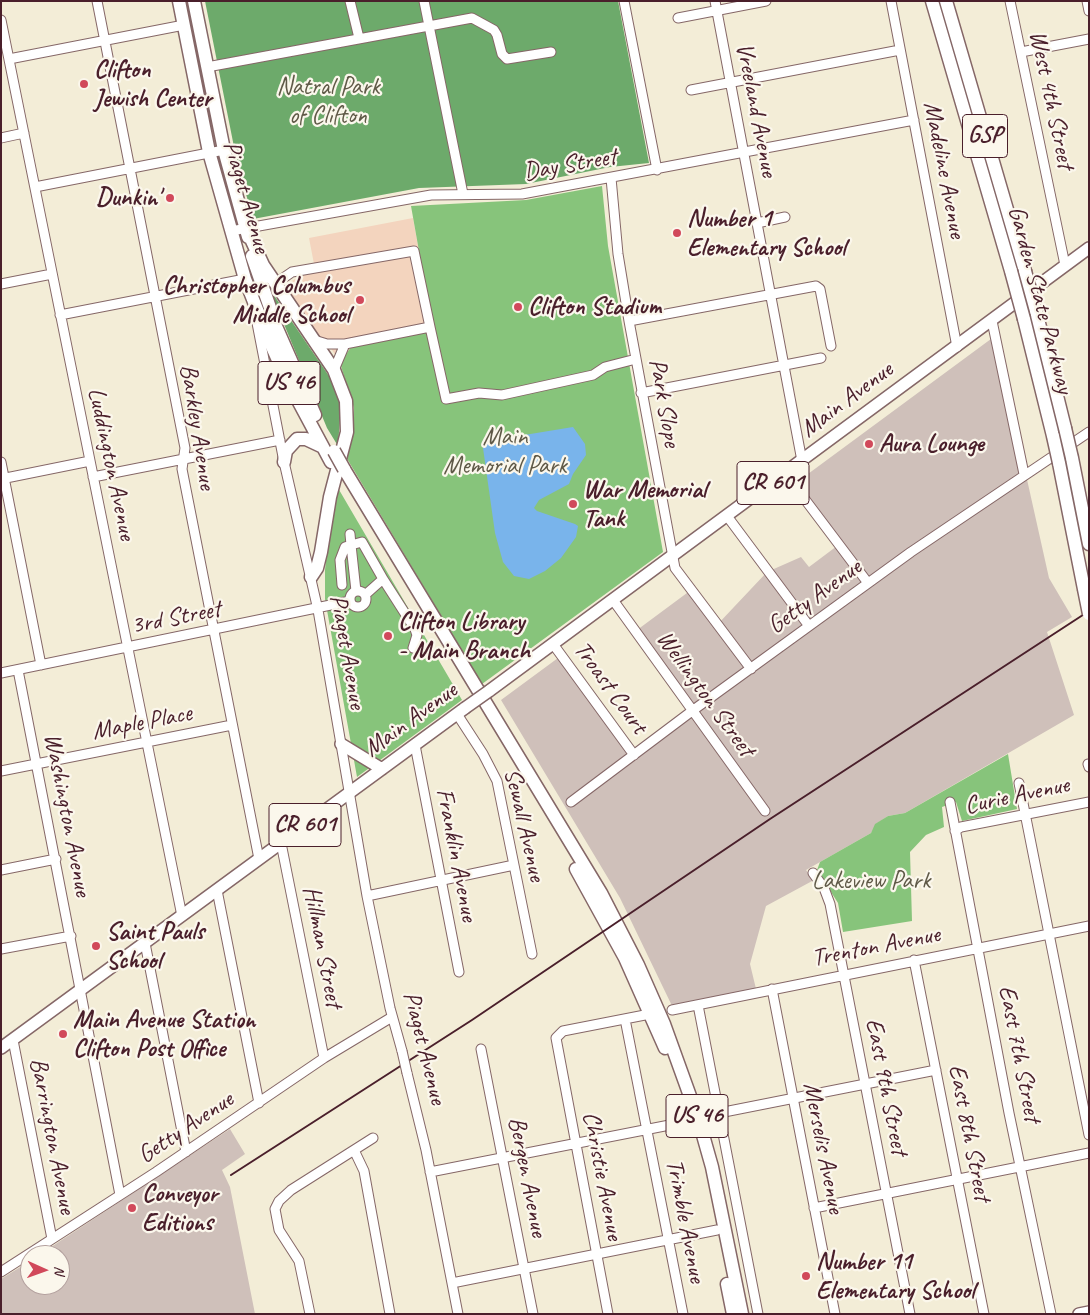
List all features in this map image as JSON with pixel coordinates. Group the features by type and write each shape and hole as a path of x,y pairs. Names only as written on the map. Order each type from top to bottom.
{"highway":[{"name":"Piaget Avenue","path":"179,1 209,152 254,301"},
{"name":"Piaget Avenue","path":"194,1 224,150 275,322"},
{"name":"Garden State Parkway","path":"932,1 1024,319 1059,463 1089,614"},
{"name":"Garden State Parkway","path":"946,1 1036,311 1072,458 1089,544"},
{"path":"246,228 276,283 334,370 346,401 347,432 330,497 314,573"},
{"path":"246,279 254,279 275,322"},
{"name":"US 46","path":"254,301 286,378 605,918 654,1010 698,1119 721,1230 742,1314"},
{"name":"US 46","path":"275,322 329,453"},
{"path":"284,462 286,451 297,439 306,439 329,453"},
{"path":"654,1010 672,1010"},
{"name":"US 46","path":"654,1010 690,1120 721,1230 733,1314"}],"main road":[{"name":"Main Avenue","path":"1,1048 613,600 1089,248"},
{"path":"341,744 382,769"},
{"path":"1079,1314 1089,1312"}],"street":[{"name":"Barkley Avenue","path":"97,1 185,448 182,468 259,859"},
{"path":"350,1 359,38"},
{"path":"424,1 464,194"},
{"path":"624,1 657,170"},
{"path":"678,18 716,6 766,1"},
{"name":"Madeline Avenue","path":"891,1 957,347"},
{"name":"West 4th Street","path":"1010,1 1064,266"},
{"path":"1087,1 1089,11"},
{"name":"Vreeland Avenue","path":"716,6 802,461"},
{"path":"207,67 475,18 498,35 502,54 507,59 551,52"},
{"name":"Luddington Avenue","path":"1,20 182,916"},
{"path":"9,59 184,25"},
{"path":"1021,52 1089,39"},
{"path":"691,90 900,50"},
{"name":"Day Street","path":"232,231 431,195 522,194 743,154 914,120"},
{"path":"1,138 24,133"},
{"path":"35,187 224,150"},
{"name":"Park Slope","path":"612,178 617,239 629,321 675,568 751,669"},
{"path":"757,223 785,217"},
{"path":"276,283 292,272 414,251 446,399 480,392 502,395 593,375 606,367 636,359"},
{"path":"1,284 52,274"},
{"path":"60,314 246,279"},
{"path":"629,321 816,286 820,289 831,346"},
{"name":"Piaget Avenue","path":"254,301 284,462 314,573 318,610 366,896 392,1017 402,1051 430,1172 458,1314"},
{"path":"992,321 1024,474"},
{"path":"314,340 327,344 345,344 430,327"},
{"path":"334,370 345,344"},
{"path":"641,393 821,358"},
{"name":"Getty Avenue","path":"571,802 692,710 868,583 1024,474 1089,432"},
{"path":"93,477 280,440"},
{"path":"3,479 90,461"},
{"path":"1,462 41,665 1,673"},
{"path":"785,473 868,583"},
{"path":"727,516 809,626"},
{"path":"350,534 361,593"},
{"path":"342,585 340,560 345,546 362,542 415,629 416,635 413,648"},
{"path":"350,602 351,596 361,593 383,578"},
{"name":"3rd Street","path":"41,665 350,602 353,605 363,605 366,602 361,593"},
{"name":"Wellington Street","path":"613,600 765,811"},
{"name":"Troast Court","path":"553,644 634,755"},
{"name":"Washington Avenue","path":"18,670 120,1195"},
{"name":"Sewall Avenue","path":"461,711 497,780 532,954"},
{"name":"Maple Place","path":"1,770 232,725"},
{"name":"Franklin Avenue","path":"415,745 459,972"},
{"path":"1019,783 1089,1135"},
{"name":"East 7th Street","path":"950,802 1020,1166 1051,1314"},
{"name":"Curie Avenue","path":"955,832 961,828 1089,802"},
{"name":"Hillman Street","path":"281,843 324,1058"},
{"path":"1,870 56,859"},
{"path":"366,896 514,865"},
{"name":"East 9th Street","path":"813,872 824,888 830,904 910,1314"},
{"path":"217,890 259,1103"},
{"name":"Trenton Avenue","path":"672,1010 1089,926"},
{"path":"1,949 71,936"},
{"path":"145,943 186,1152"},
{"name":"East 8th Street","path":"914,960 984,1314"},
{"name":"Merselis Avenue","path":"772,989 835,1314"},
{"path":"698,1005 758,1314"},
{"path":"625,1019 654,1010"},
{"name":"Getty Avenue","path":"1,1272 186,1152 324,1058 392,1017"},
{"name":"Christie Avenue","path":"608,1314 556,1047 556,1038 563,1031 625,1019"},
{"name":"Trimble Avenue","path":"625,1019 683,1314"},
{"name":"Barrington Avenue","path":"13,1040 52,1239"},
{"name":"Bergen Avenue","path":"481,1049 533,1314"},
{"path":"719,1113 936,1070"},
{"path":"430,1172 690,1120"},
{"path":"310,1314 299,1261 279,1230 275,1209 279,1201 291,1190 373,1138"},
{"path":"354,1150 364,1171 390,1314"},
{"path":"814,1208 1089,1153"},
{"path":"452,1283 596,1253 721,1230"}],"shaded area":[{"name":"Christopher Columbus Middle School","path":"413,218 433,330 340,363 326,340 315,334 284,286 295,279 302,279 303,266 314,264 309,238"},
{"path":"995,336 1049,578 1072,617 1047,632 1074,715 905,813 888,816 876,824 871,833 806,870 814,880 766,906 750,964 757,993 674,1010 620,898 501,700 558,658 631,757 691,711 633,633 691,590 717,625 767,572 801,557 809,567 837,546 793,485"},
{"path":"230,1129 245,1154 222,1170 230,1187 255,1314 1,1314 1,1279 20,1267 20,1295 70,1295 70,1245 54,1245"}],"green space":[{"name":"Natral Park of Clifton","path":"205,1 618,1 649,163 610,167 526,184 419,188 253,219 237,162"},
{"name":"Main Memorial Park","path":"602,186 608,246 663,552 482,684 346,457 353,428 354,408 340,363 351,347 433,330 411,206 526,200"},
{"path":"269,288 331,379 341,404 338,446 327,428"},
{"path":"338,488 462,700 357,777 325,599 325,570 331,516"},
{"name":"Lakeview Park","path":"1008,754 1017,809 962,821 956,802 942,807 944,827 926,835 910,852 912,921 843,932 838,903 817,870 820,862 871,833 875,824 888,816 905,813"}],"water":[{"path":"573,427 585,444 586,455 573,474 569,484 539,500 534,508 537,511 578,526 576,537 561,558 545,571 529,579 514,576 503,562 495,533 483,448 485,444 500,439"}],"railway":[{"path":"231,1175 472,1020 770,819 1089,611"}],"place":[{"name":"Clifton Jewish Center","path":"84,84"},
{"name":"Dunkin'","path":"170,198"},
{"name":"Number 1 Elementary School","path":"677,233"},
{"name":"Christopher Columbus Middle School","path":"360,300"},
{"name":"Clifton Stadium","path":"518,307"},
{"name":"Aura Lounge","path":"869,444"},
{"name":"War Memorial Tank","path":"573,504"},
{"name":"Clifton Library - Main Branch","path":"388,636"},
{"name":"Saint Pauls School","path":"96,946"},
{"name":"Main Avenue Station Clifton Post Office","path":"63,1034"},
{"name":"Conveyor Editions","path":"132,1208"},
{"name":"Number 11 Elementary School","path":"806,1276"}]}
